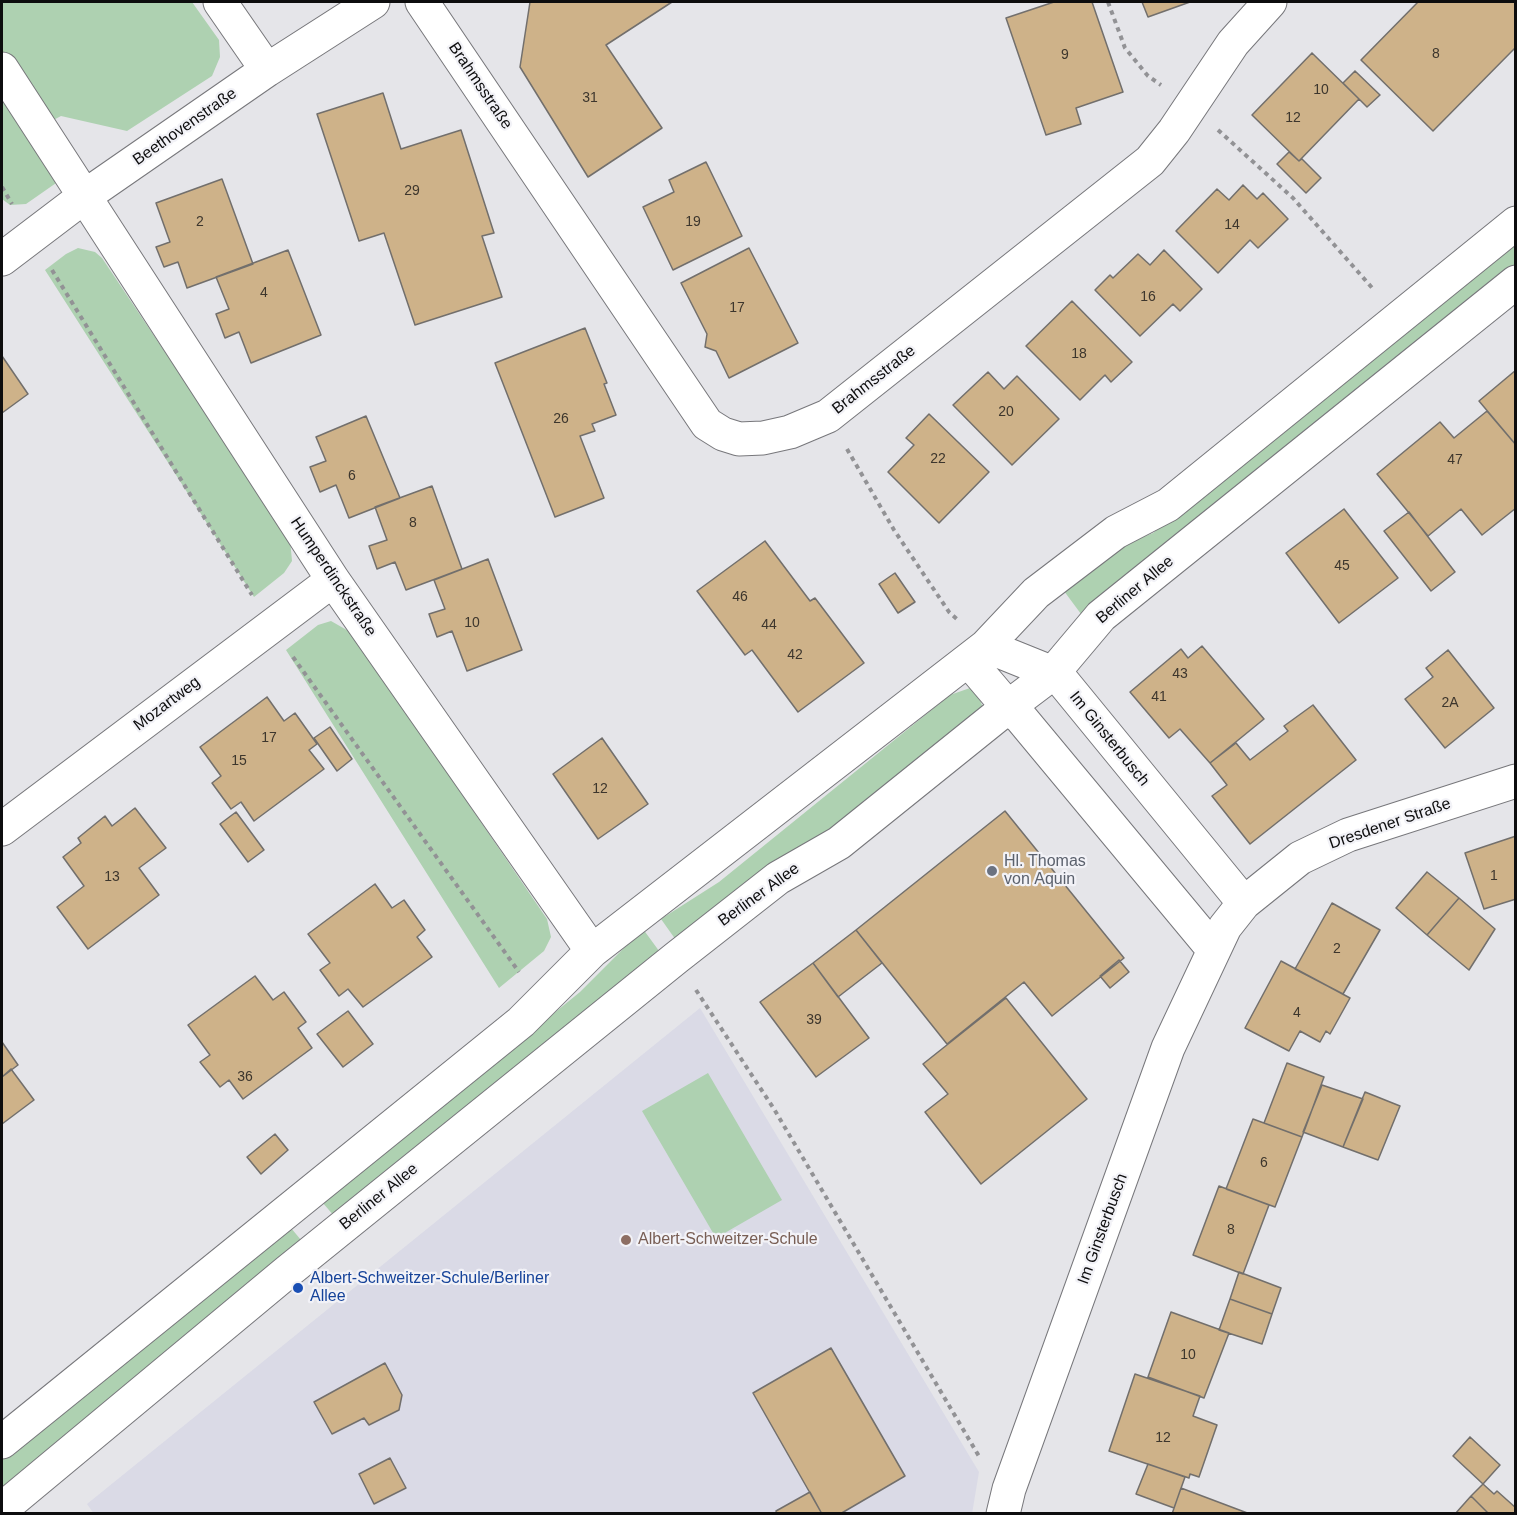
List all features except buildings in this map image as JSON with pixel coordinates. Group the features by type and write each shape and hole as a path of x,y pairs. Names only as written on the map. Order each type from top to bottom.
{"street":[{"path":"220,2 267,70"},
{"name":"Beethovenstraße","path":"2,260 85,196 267,70 373,2"},
{"name":"Brahmsstraße","path":"422,2 707,424 723,434 739,439 763,438 790,432 828,416 1150,160 1174,131 1233,43 1270,2"},
{"name":"Humperdinckstraße","path":"2,69 333,580 592,951"},
{"path":"2,1442 521,1022 592,951 977,653 1035,593 1116,532 1168,505 1515,223"},
{"name":"Berliner Allee","path":"2,1509 287,1272 686,951 778,878 839,843 1053,673 1101,616 1515,282"},
{"name":"Mozartweg","path":"2,829 333,580"},
{"path":"977,653 1008,707 1035,734 1213,949"},
{"name":"Im Ginsterbusch","path":"977,653 1053,673 1064,683 1244,903 1225,927 1213,949 1168,1048 1006,1501"},
{"name":"Dresdener Straße","path":"1244,903 1300,858 1348,835 1515,782"}],"path":[{"path":"1108,2 1125,48 1148,76 1191,105 1293,198 1398,316"},
{"path":"828,416 894,530 977,653"},
{"path":"694,988 774,1109 1006,1501"}],"shaded area":[{"name":"Albert-Schweitzer-Schule","path":"700,1008 979,1472 972,1514 94,1514 87,1504"}],"green space":[{"path":"2,2 192,2 219,40 220,57 212,76 127,131 61,116 27,134 59,181 26,204 10,205 2,199"},
{"path":"1515,242 1515,267 1132,576 1081,614 1064,591 1118,547 1153,533"},
{"path":"78,248 95,252 102,258 290,539 292,561 284,573 254,597 45,270"},
{"path":"331,621 352,633 547,919 551,937 544,951 499,988 286,650 318,625"},
{"path":"970,688 979,697 983,708 969,725 678,943 661,919 719,882 950,695"},
{"path":"643,929 662,955 335,1217 322,1202 580,992"},
{"path":"708,1073 782,1200 716,1238 642,1111"},
{"path":"291,1228 306,1246 2,1490 2,1459"}],"place":[{"name":"Hl. Thomas von Aquin","path":"992,871"},
{"name":"Albert-Schweitzer-Schule","path":"626,1240"},
{"name":"Albert-Schweitzer-Schule/Berliner Allee","path":"298,1288"}]}
